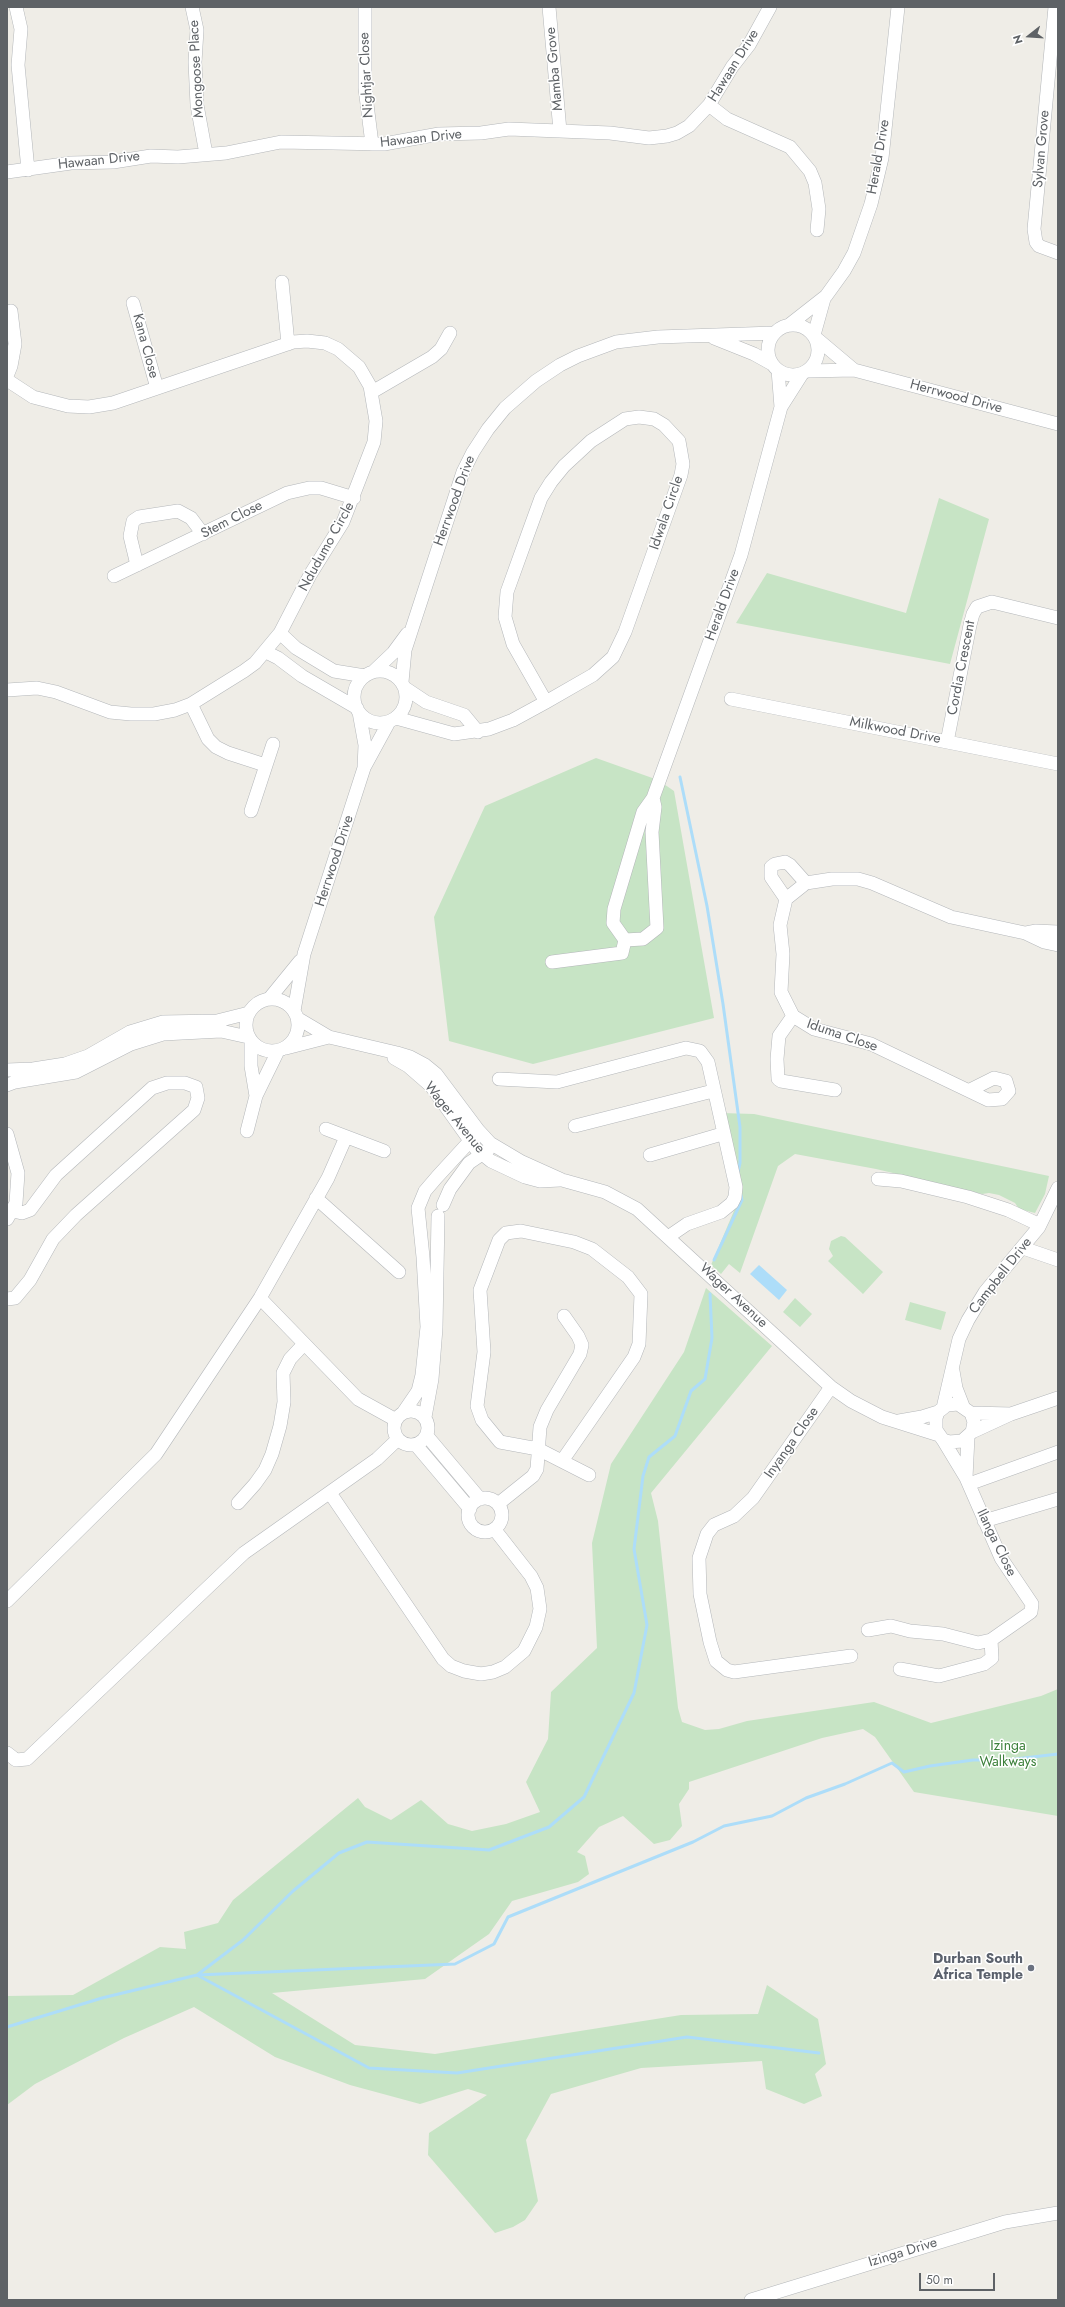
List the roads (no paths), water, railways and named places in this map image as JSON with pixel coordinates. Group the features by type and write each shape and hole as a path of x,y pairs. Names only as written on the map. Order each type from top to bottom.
{"street":[{"path":"16,7 21,29 18,66 28,170"},
{"name":"Mongoose Place","path":"192,7 196,30 195,62 197,105 206,154"},
{"name":"Nightjar Close","path":"365,7 365,88 372,144"},
{"name":"Mamba Grove","path":"548,7 560,131"},
{"name":"Hawaan Drive","path":"7,172 71,163 113,162 151,156 178,157 240,151 268,144 296,141 333,144 394,143 439,134 481,133 509,129 610,133 649,138 667,136 677,133 689,126 709,105 748,45 770,7"},
{"name":"Herald Drive","path":"815,337 819,310 826,296 844,271 854,253 876,186 882,158 898,7"},
{"name":"Sylvan Grove","path":"1055,7 1034,229 1036,242 1039,246 1058,253"},
{"path":"709,105 727,119 790,147 810,171 815,183 819,210 817,230"},
{"path":"282,282 288,344"},
{"name":"Herald Drive","path":"788,325 826,296"},
{"name":"Kana Close","path":"134,304 157,388"},
{"path":"7,376 11,366 15,344 11,311"},
{"path":"788,325 803,326 815,337 819,353 817,360 805,372 794,376 775,367 768,348 774,333 788,325"},
{"path":"372,392 432,357 441,349 450,333"},
{"name":"Herrwood Drive","path":"404,685 405,650 463,472 488,428 505,408 536,381 560,365 597,348 638,338 774,333"},
{"name":"Herrwood Drive","path":"704,335 727,342 775,367"},
{"name":"Herrwood Drive","path":"815,337 854,370"},
{"name":"Ndudumo Circle","path":"7,380 33,397 68,406 89,407 113,402 288,344 307,341 325,343 338,349 359,367 372,392 376,421 374,442 354,498 343,522 310,575 280,633 266,652 255,663 191,704 175,710 154,714 110,712 56,692 37,688 7,690"},
{"name":"Herald Drive","path":"775,367 781,407"},
{"name":"Herrwood Drive","path":"805,372 854,370 1058,424"},
{"name":"Herald Drive","path":"652,798 655,807 652,832 656,928 642,939 625,940 613,923 614,909 643,812 652,798 741,555 781,407 805,372"},
{"name":"Idwala Circle","path":"392,720 454,734 478,732 514,720 546,702 605,666 613,657 625,632 682,475 683,464 679,441 664,425 654,419 638,417 625,419 586,446 564,466 551,482 541,498 507,592 505,617 514,644 546,702"},
{"name":"Stem Close","path":"114,576 138,566 272,500 298,490 322,488 354,498"},
{"path":"138,566 130,536 134,521 139,517 178,511 191,518 203,534"},
{"name":"Cordia Crescent","path":"947,742 970,625 977,607 992,602 1058,618"},
{"name":"Herrwood Drive","path":"369,674 393,653 412,628"},
{"path":"280,633 296,648 334,671 369,674 387,671 395,674 404,685 426,702 464,715 478,732"},
{"path":"266,652 278,658 302,676 358,710 372,722 392,720 406,704 404,685"},
{"path":"358,710 354,694 356,686 369,674"},
{"name":"Milkwood Drive","path":"731,699 1058,764"},
{"path":"191,704 208,739 216,747 228,753 265,765"},
{"name":"Herrwood Drive","path":"358,710 365,745 364,768"},
{"name":"Herrwood Drive","path":"304,954 364,768 392,720"},
{"path":"251,811 273,744"},
{"path":"806,883 790,865 785,862 775,864 771,867 771,877 786,899 806,883 832,879 858,879 872,883 951,917 1025,933 1044,942 1058,945"},
{"name":"Iduma Close","path":"786,899 780,925 783,954 781,992 793,1016 814,1029 871,1044 970,1090"},
{"path":"1025,933 1035,930 1058,932"},
{"path":"552,962 622,953 625,940"},
{"path":"7,1070 33,1069 65,1064 88,1056 130,1032 163,1022 217,1021 249,1012 258,1004 269,999 296,968 304,954"},
{"path":"247,1130 256,1096 282,1049 296,1035 296,1015 304,954"},
{"path":"269,999 284,1002 296,1015 329,1038 384,1051"},
{"path":"249,1012 246,1024 250,1039 251,1066 256,1096"},
{"path":"793,1016 779,1036 777,1059 778,1079 781,1081 835,1090"},
{"path":"7,1085 15,1082 76,1072 131,1044 162,1034 221,1031 250,1039 263,1050 282,1049 329,1038"},
{"path":"499,1079 547,1082 567,1080 692,1048 700,1051 704,1055 713,1091 722,1134 736,1187 736,1197 732,1203 721,1212 687,1224 668,1237"},
{"name":"Wager Avenue","path":"384,1051 410,1057 436,1074 481,1134 494,1145 522,1162 562,1180 592,1187 620,1199 637,1209 831,1387 866,1409 882,1417 899,1421 941,1437"},
{"name":"Wager Avenue","path":"384,1051 408,1066 430,1086 470,1141 482,1154 498,1165 524,1177 540,1181 562,1180"},
{"path":"7,1299 16,1298 30,1280 53,1239 76,1215 194,1110 198,1098 196,1087 185,1084 167,1083 152,1088 56,1175 30,1210 10,1215"},
{"path":"574,1126 713,1091"},
{"path":"326,1129 384,1151"},
{"path":"7,1134 18,1173 16,1204 10,1215"},
{"path":"470,1509 416,1445 406,1444 398,1439 394,1430 399,1417 418,1391 422,1374 427,1327 423,1257 418,1208 425,1191 470,1141 481,1134"},
{"path":"650,1155 722,1134"},
{"path":"7,1601 156,1454 260,1298 328,1178 346,1137"},
{"path":"416,1445 427,1436 428,1426 425,1417 432,1379 436,1328 440,1210 450,1189 470,1163 494,1145"},
{"path":"878,1179 901,1181 968,1197 1008,1210 1040,1225"},
{"name":"Campbell Drive","path":"940,1410 959,1338 977,1304 1040,1225 1058,1188"},
{"path":"316,1198 399,1272"},
{"path":"562,1461 634,1357 639,1344 641,1294 628,1277 592,1249 574,1242 521,1231 506,1233 500,1240 480,1290 484,1352 477,1406 482,1420 500,1442 538,1449 589,1475"},
{"path":"1023,1248 1058,1260"},
{"path":"260,1298 358,1399 399,1417 417,1411 425,1417"},
{"path":"498,1504 534,1476 537,1469 540,1427 547,1410 580,1354 582,1345 578,1336 564,1316"},
{"path":"238,1503 255,1484 269,1459 280,1426 284,1402 283,1373 290,1359 304,1344"},
{"path":"952,1367 956,1388 974,1422 970,1435 968,1481 1058,1452"},
{"name":"Inyanga Close","path":"831,1387 753,1498 734,1516 714,1525 707,1534 701,1551 698,1573 700,1594 710,1642 716,1661 721,1667 734,1672 851,1656"},
{"path":"940,1410 935,1424 941,1437 956,1443 1011,1414 1058,1398"},
{"path":"899,1421 940,1410 952,1404 967,1409 1011,1414"},
{"path":"427,1436 480,1499"},
{"name":"Ilanga Close","path":"941,1437 968,1481 984,1521 1009,1572 1032,1604 1031,1612 991,1640"},
{"path":"7,1753 16,1760 21,1761 31,1756 244,1553 377,1459 398,1439"},
{"path":"330,1493 443,1659 458,1668 481,1674 493,1672 505,1667 524,1651 536,1627 540,1609 537,1588 531,1576 495,1530"},
{"path":"984,1521 1058,1498"},
{"path":"480,1499 490,1499 498,1504 502,1518 495,1530 486,1532 476,1530 469,1518 470,1509 480,1499"},
{"path":"868,1630 891,1626 910,1631 943,1634 972,1642 991,1640 992,1658 984,1664 939,1676 900,1669"},
{"name":"Izinga Drive","path":"751,2300 1005,2222 1058,2213"}],"water":[{"path":"759,1265 787,1290 779,1300 750,1274"}],"waterway":[{"path":"680,777 707,906 723,1004 740,1127 740,1163 738,1172"},
{"path":"714,1260 742,1200 741,1195"},
{"path":"197,1975 243,1940 293,1891 339,1853 367,1842 489,1850 549,1827 584,1797 634,1693 647,1625 634,1549 643,1476 649,1457 675,1436 691,1391 705,1379 712,1338 710,1294"},
{"path":"197,1975 455,1964 494,1944 508,1917 693,1842 724,1826 772,1816 806,1798 845,1784 892,1763 904,1772 930,1766 973,1760 1007,1760 1058,1754"},
{"path":"7,2027 102,1998 197,1975 369,2068 457,2073 687,2037 819,2053"}],"place":[{"name":"Durban South Africa Temple","path":"1031,1968"}],"park label":[{"name":"Izinga Walkways","path":"1008,1756"}]}
